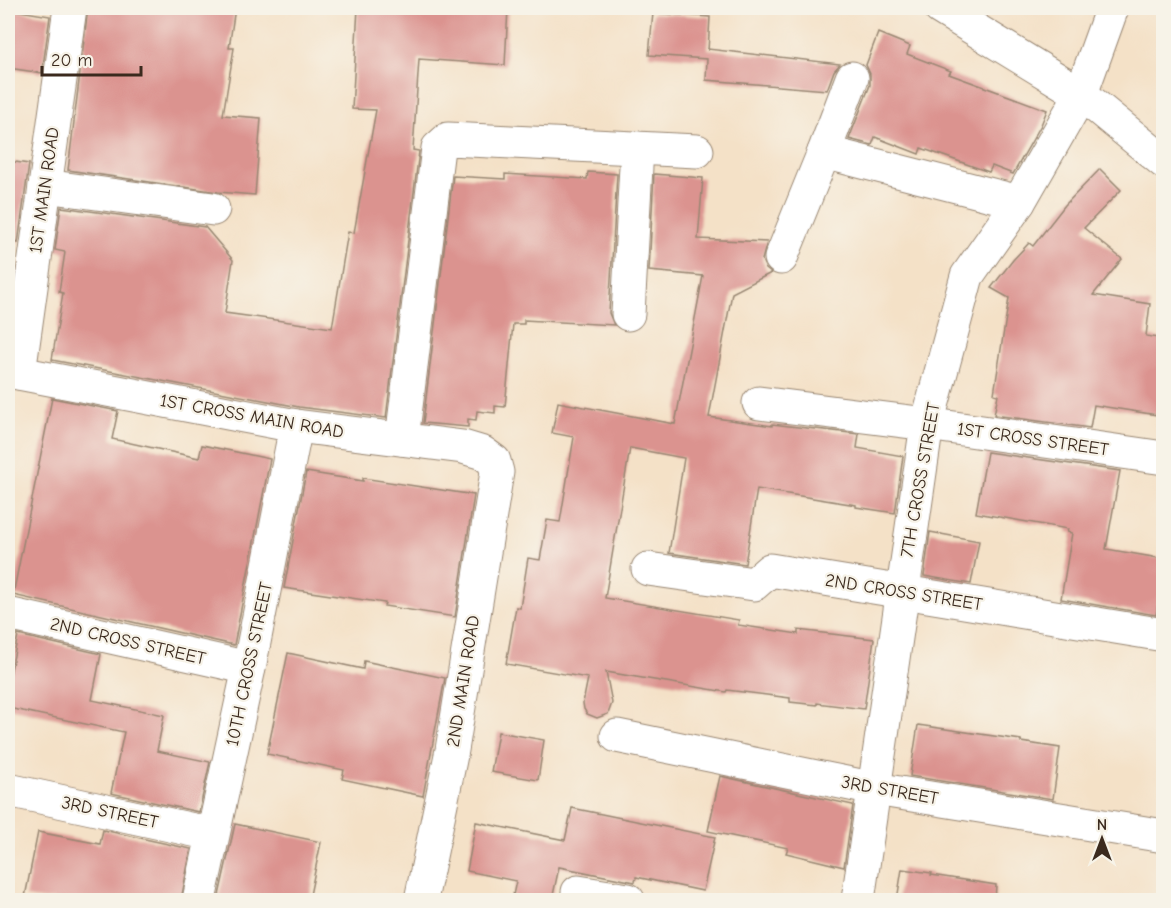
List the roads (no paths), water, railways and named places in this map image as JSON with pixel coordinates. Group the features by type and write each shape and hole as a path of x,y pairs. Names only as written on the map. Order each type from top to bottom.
{"street":[{"name":"1ST MAIN ROAD","path":"13,372 45,186 70,8"},
{"path":"940,8 1081,94 1164,162"},
{"name":"7TH CROSS STREET","path":"858,900 927,424 967,276 1019,202 1081,94 1112,8"},
{"path":"781,258 852,78"},
{"path":"402,439 440,144 448,139 697,151"},
{"path":"628,314 637,148"},
{"path":"824,152 1019,202"},
{"path":"45,186 213,209"},
{"name":"1ST CROSS MAIN ROAD","path":"13,372 296,426 463,447 483,453 494,461"},
{"name":"1ST CROSS STREET","path":"759,403 1164,458"},
{"name":"10TH CROSS STREET","path":"199,900 249,668 296,426"},
{"name":"2ND MAIN ROAD","path":"422,900 454,739 497,472 494,461"},
{"name":"2ND CROSS STREET","path":"648,569 754,584 770,570 1164,635"},
{"name":"2ND CROSS STREET","path":"8,614 249,668"},
{"name":"3RD STREET","path":"617,736 875,789 1164,836"},
{"name":"3RD STREET","path":"8,790 212,834"},
{"path":"578,892 628,900"}]}
